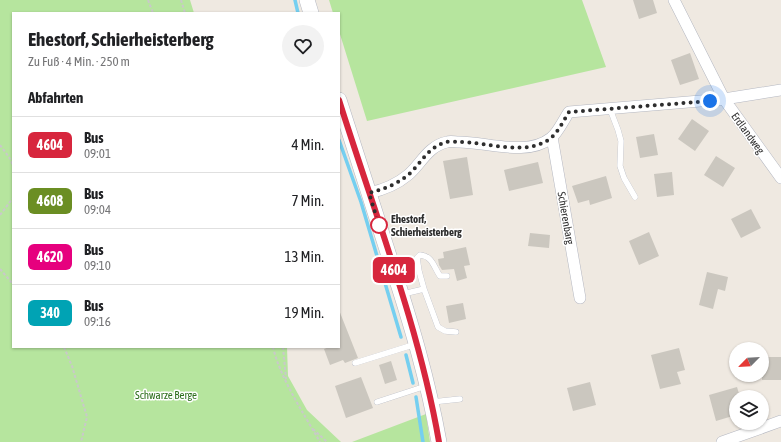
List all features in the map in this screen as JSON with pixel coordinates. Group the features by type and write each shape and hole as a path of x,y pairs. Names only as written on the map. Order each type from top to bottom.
{"main road":[{"path":"307,0 311,12"},
{"path":"340,103 416,343 432,402 439,442"}],"street":[{"name":"Erdlandweg","path":"674,0 724,100 781,178"},
{"path":"369,193 392,186 399,182 408,175 435,147 447,142 488,144 513,148 539,145 552,137 569,112 724,100 781,90"},
{"name":"Schierenbarg","path":"552,137 580,298"},
{"path":"722,442 781,421"}],"lane":[{"path":"610,109 621,141 620,166 624,178 635,197"},
{"path":"447,276 440,276 433,262 427,257 420,255 417,258 424,289 438,327 445,332 456,332"},
{"path":"401,294 424,289"},
{"path":"355,363 416,343"},
{"path":"377,402 428,386"},
{"path":"432,402 460,400"}],"path":[{"path":"148,0 153,12"},
{"path":"181,0 186,12"},
{"path":"0,145 12,164"},
{"path":"0,215 12,199"},
{"path":"0,269 12,283"},
{"path":"64,348 72,366 87,416 81,442"},
{"path":"273,348 275,356 287,382 320,442"},
{"path":"283,348 287,382"},
{"path":"310,426 326,442"}],"green space":[{"name":"Schwarze Berge","path":"0,0 190,0 194,12 12,12 12,348 287,348 288,376 307,410 341,442 0,442"},
{"path":"329,0 582,0 606,67 367,121 340,34 340,12 333,12"},
{"path":"426,414 430,442 352,442"}],"building":[{"path":"633,0 653,0 657,13 639,19"},
{"path":"690,53 699,79 680,85 671,60"},
{"path":"692,119 709,131 695,151 678,139"},
{"path":"654,134 658,155 640,158 636,137"},
{"path":"716,156 735,168 723,187 704,175"},
{"path":"467,157 473,195 450,199 443,161"},
{"path":"538,162 543,183 509,191 504,170"},
{"path":"672,172 674,195 657,197 654,174"},
{"path":"606,176 612,198 590,205 589,200 578,203 572,186"},
{"path":"751,209 761,228 741,238 731,219"},
{"path":"649,232 659,256 639,265 629,241"},
{"path":"530,233 550,235 549,248 528,246"},
{"path":"466,247 470,265 464,266 467,278 457,281 454,269 442,270 438,259 444,258 443,252"},
{"path":"707,272 728,277 725,291 718,289 713,309 699,305"},
{"path":"463,303 466,319 449,323 446,306"},
{"path":"340,313 358,358 345,363 343,360 330,365 324,349 340,348"},
{"path":"679,348 685,370 677,372 681,384 660,389 651,355"},
{"path":"769,357 781,357 781,380 769,380"},
{"path":"391,361 397,380 385,384 379,365"},
{"path":"361,377 373,408 346,418 335,386"},
{"path":"590,382 596,405 573,411 567,388"},
{"path":"737,387 738,390 729,390 729,417 716,421 709,395"}],"waterway":[{"path":"295,0 298,12"},
{"path":"340,143 361,202 401,337"},
{"path":"406,355 413,383"},
{"path":"416,397 423,442"}],"bus line":[{"name":"4604","path":"340,103 423,367 432,402 439,442"}],"place":[{"name":"Ehestorf, Schierheisterberg","path":"379,225"}],"route":[{"path":"379,225 369,193 392,186 399,182 408,175 435,147 447,142 488,144 513,148 539,145 552,137 569,112 710,101"}]}
